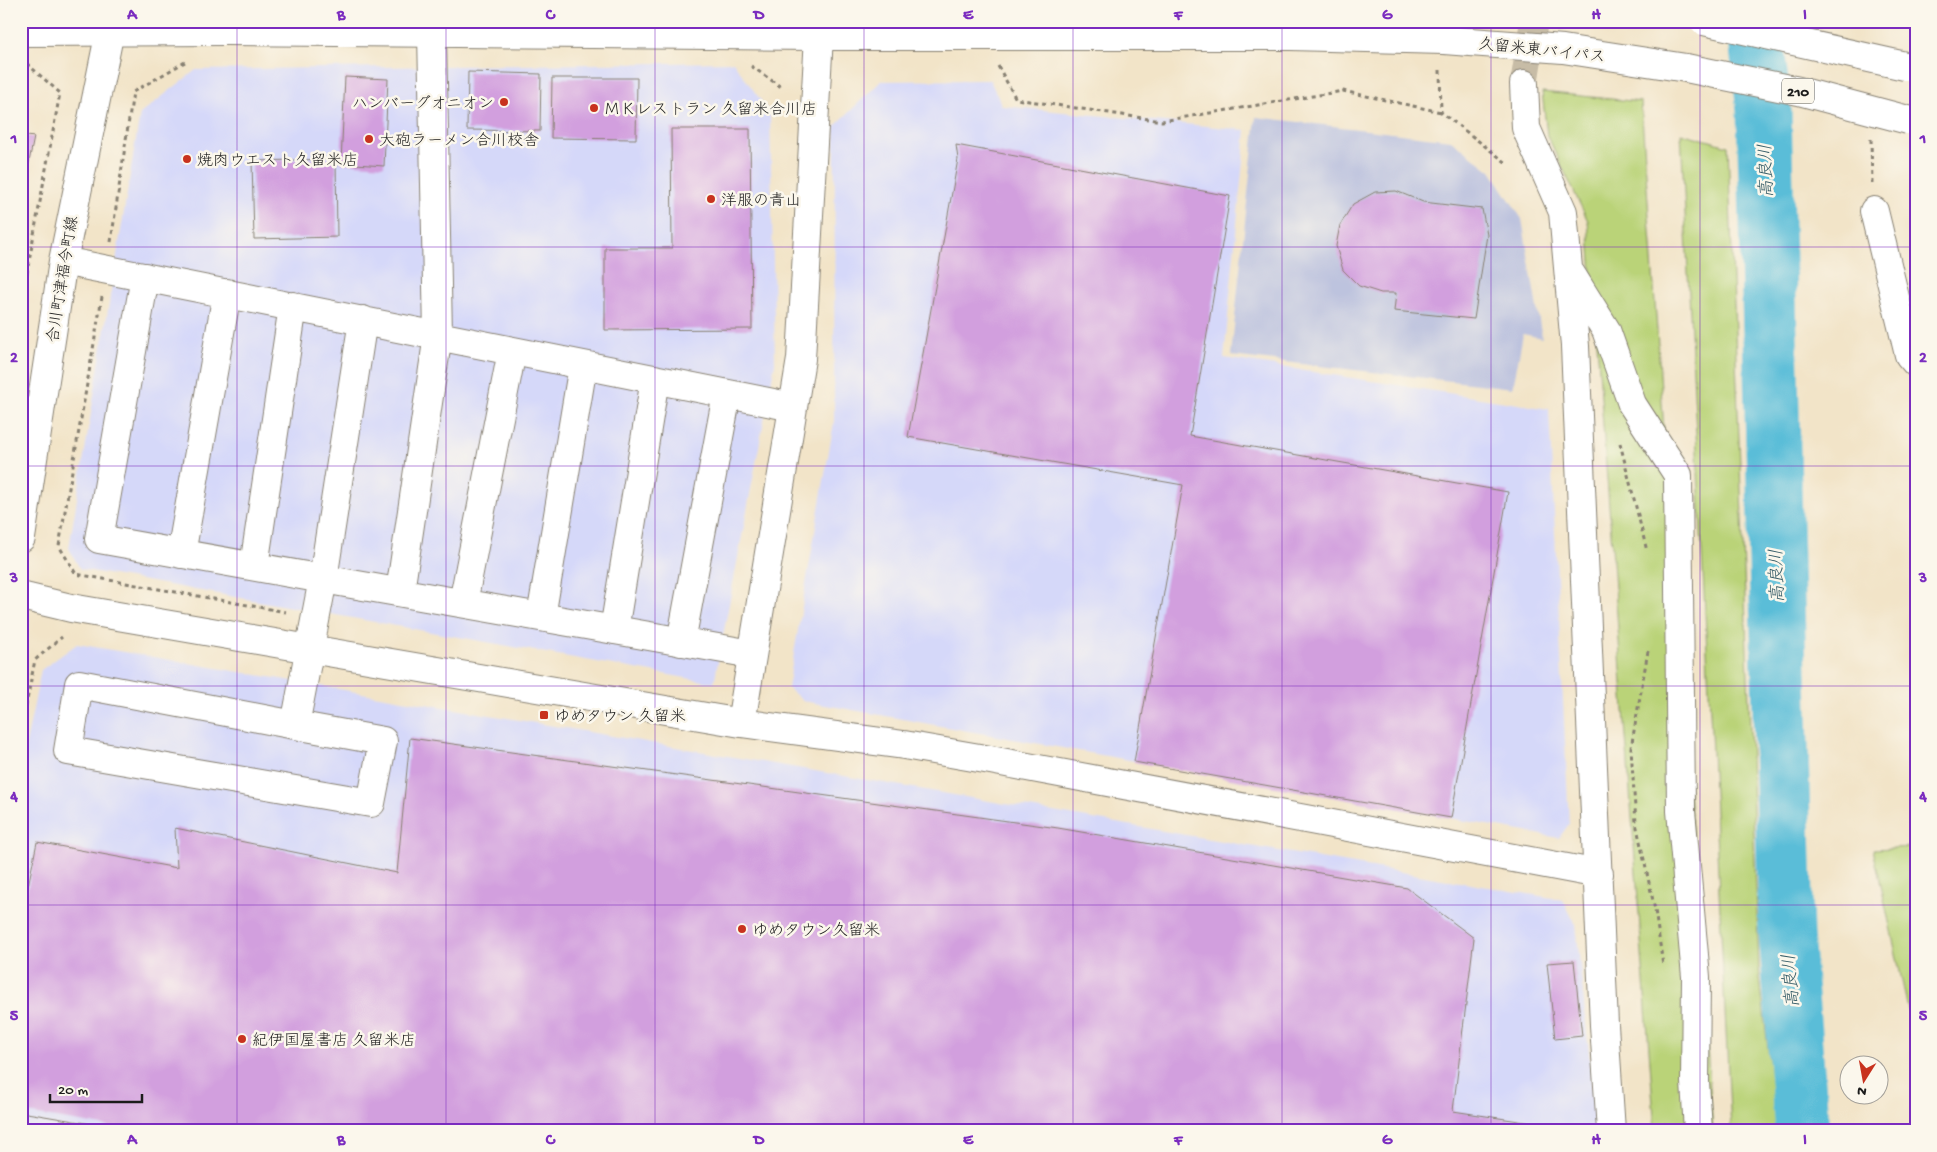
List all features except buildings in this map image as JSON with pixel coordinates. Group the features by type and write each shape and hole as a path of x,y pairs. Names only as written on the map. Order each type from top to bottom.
{"main road":[{"path":"1704,21 1910,68"},
{"name":"久留米東バイパス","path":"21,32 110,27 432,34 1290,36 1444,40 1563,49 1686,68 1799,91 1912,121"},
{"name":"合川町津福今町線","path":"21,538 63,261 110,27"},
{"path":"400,592 438,336 432,34"},
{"path":"741,723 801,359 819,36"},
{"path":"1524,84 1526,128 1563,212 1575,346 1604,1025 1611,1131"},
{"path":"1874,211 1909,355 1916,364"},
{"path":"63,261 793,407"},
{"path":"1568,269 1606,330 1632,404 1678,475 1681,812 1696,977 1695,1082 1698,1131"},
{"path":"145,277 99,539 752,654"},
{"path":"181,554 227,294"},
{"path":"254,566 293,306"},
{"path":"295,725 323,579 363,320"},
{"path":"463,603 512,350"},
{"path":"541,617 582,365"},
{"path":"614,630 655,379"},
{"path":"681,642 726,394"},
{"path":"21,596 71,608 309,647 741,723 904,745 967,756 1599,874"},
{"path":"79,684 295,725 383,741 371,803 68,751 79,684"}],"path":[{"path":"982,36 1016,99 1162,121 1342,91 1441,112 1516,170"},
{"path":"1441,112 1440,68 1444,40"},
{"path":"21,59 60,93 21,305"},
{"path":"76,574 59,546 107,269 133,92 187,61"},
{"path":"750,65 781,87"},
{"path":"1619,438 1648,553"},
{"path":"21,730 35,660 66,633"},
{"path":"1650,641 1631,748 1636,823 1655,910 1663,967"},
{"path":"1665,1131 1667,1114"}],"shaded area":[{"path":"733,62 770,113 775,363 714,683 80,569 69,548 140,114 196,70"},
{"path":"990,80 1002,106 1246,130 1224,358 1549,409 1569,824 1559,838 803,701 788,688 834,422 835,126 881,81"},
{"path":"1256,117 1451,140 1491,171 1522,219 1542,338 1523,334 1513,388 1231,356"},
{"name":"ゆめタウン久留米","path":"77,644 1563,900 1576,925 1597,1131 21,1131 21,768 41,670"}],"green space":[{"path":"1542,92 1641,102 1713,1131 1655,1131 1588,221 1547,135"},
{"path":"1681,133 1728,146 1759,968 1777,1131 1731,1131"},
{"path":"1916,643 1916,1045 1873,849 1914,847"}],"waterway":[{"name":"高良川","path":"1754,21 1764,110 1786,934 1802,1131"}],"tunnel":[{"path":"1524,84 1534,21"}],"place":[{"name":"ハンバーグオニオン","path":"504,102"},
{"name":"ＭＫレストラン 久留米合川店","path":"594,108"},
{"name":"大砲ラーメン合川校舎","path":"369,139"},
{"name":"焼肉ウエスト久留米店","path":"187,159"},
{"name":"洋服の青山","path":"711,199"},
{"name":"ゆめタウン 久留米","path":"544,715"},
{"name":"ゆめタウン久留米","path":"742,929"},
{"name":"紀伊国屋書店 久留米店","path":"242,1039"}]}
